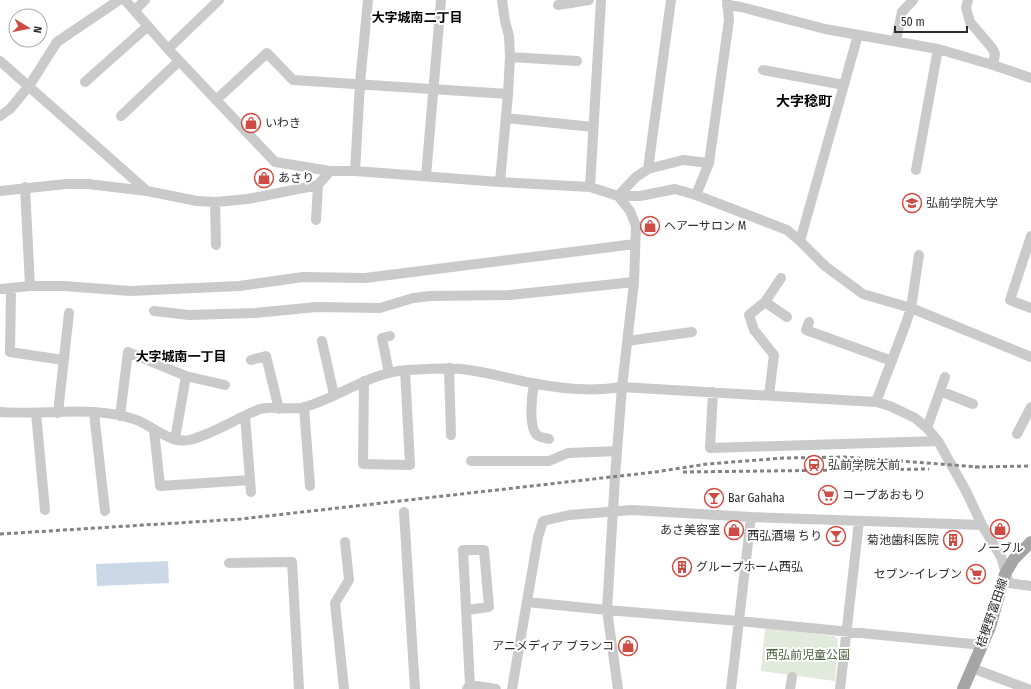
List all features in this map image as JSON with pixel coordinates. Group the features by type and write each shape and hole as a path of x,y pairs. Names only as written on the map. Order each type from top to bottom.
{"main road":[{"name":"桔梗野富田線","path":"963,689 994,614 1006,574 1014,559 1031,542"}],"street":[{"path":"0,116 10,108 30,86 57,42 119,0"},
{"path":"125,0 179,61 274,162 330,171 355,171 590,187 618,196 640,196 675,189 696,195 787,230 824,266 863,294 911,308 1031,357"},
{"path":"134,10 145,0"},
{"path":"168,49 219,0"},
{"path":"355,171 360,84 368,0"},
{"path":"426,176 441,0"},
{"path":"500,182 510,57 509,36 502,0"},
{"path":"558,5 589,0"},
{"path":"590,187 601,0"},
{"path":"648,169 671,0"},
{"path":"896,41 902,12 913,0"},
{"path":"968,0 966,8 970,22 992,48 995,54 993,65"},
{"path":"696,195 709,163 729,20 727,2 825,29 938,50 993,65 1031,78"},
{"path":"85,82 148,26"},
{"path":"800,241 858,35"},
{"path":"916,170 938,50"},
{"path":"216,100 267,53 293,80 508,94"},
{"path":"510,57 577,61"},
{"path":"0,61 147,191"},
{"path":"121,116 179,61"},
{"path":"763,70 844,85"},
{"path":"506,118 593,127"},
{"path":"618,196 636,177 648,169 683,160 709,163"},
{"path":"0,191 66,184 88,184 147,191 197,201 215,202 263,196 318,184 330,171"},
{"path":"316,220 318,184"},
{"path":"25,188 30,286"},
{"path":"618,196 630,211 636,226 634,282 622,387 607,610 618,689"},
{"path":"215,202 216,245"},
{"path":"1031,236 1010,300 1031,308"},
{"path":"0,289 30,286 64,286 130,291 239,286 303,277 365,278 635,244"},
{"path":"876,402 911,308 919,255"},
{"path":"769,395 774,355 754,330 749,315 765,302 782,278"},
{"path":"154,311 189,315 255,313 316,307 380,308 413,298 430,296 510,294 634,282"},
{"path":"11,288 10,352 63,360"},
{"path":"765,302 787,316"},
{"path":"58,413 69,313"},
{"path":"809,322 806,330 892,361"},
{"path":"627,341 692,332"},
{"path":"389,372 382,338 390,336"},
{"path":"322,341 334,395"},
{"path":"120,416 128,352 186,376 225,384"},
{"path":"251,360 266,356 279,409"},
{"path":"449,368 451,435"},
{"path":"0,412 36,414 94,413 120,416 140,421 154,430 175,439 186,441 202,436 262,409 290,409 304,407 389,372 449,368 470,370 534,384 572,389 609,389 622,387 876,402 901,411 927,428 938,441 966,491 982,525 1001,557 1010,583 1031,586"},
{"path":"364,381 363,464 410,465 405,370"},
{"path":"175,439 186,376"},
{"path":"927,428 945,377"},
{"path":"534,384 532,399 532,421 534,431 537,436 549,439"},
{"path":"940,391 973,404"},
{"path":"713,392 710,448 938,441"},
{"path":"304,407 310,486"},
{"path":"1017,434 1031,407"},
{"path":"94,413 105,511"},
{"path":"36,414 45,510"},
{"path":"245,416 251,492"},
{"path":"154,430 160,486 250,480"},
{"path":"471,461 549,461 568,453 617,451"},
{"path":"512,689 538,537 543,521 569,515 632,510 751,517 982,525"},
{"path":"404,512 415,689"},
{"path":"731,689 751,517"},
{"path":"840,689 859,521"},
{"path":"344,689 335,603 349,580 345,542"},
{"path":"466,610 489,607 484,550 463,550 468,687 496,689"},
{"path":"229,563 292,562 299,689"},
{"path":"527,602 982,645"},
{"path":"972,668 1028,689"},
{"path":"790,689 792,678"}],"green space":[{"name":"西弘前児童公園","path":"765,628 834,636 838,640 835,681 761,671"}],"water":[{"path":"168,561 169,583 97,586 96,564"}],"railway":[{"path":"0,534 241,519 655,472 707,464 784,458 845,457 980,467"},
{"path":"975,467 1031,466"},
{"path":"683,472 929,469"}],"place":[{"name":"いわき","path":"251,123"},
{"name":"あさり","path":"264,178"},
{"name":"弘前学院大学","path":"912,203"},
{"name":"ヘアーサロン M","path":"650,226"},
{"name":"弘前学院大前","path":"814,465"},
{"name":"コープあおもり","path":"828,495"},
{"name":"Bar Gahaha","path":"714,498"},
{"name":"ノーブル","path":"1000,529"},
{"name":"あさ美容室","path":"734,530"},
{"name":"西弘酒場 ちり","path":"836,536"},
{"name":"菊池歯科医院","path":"953,540"},
{"name":"グループホーム西弘","path":"682,567"},
{"name":"セブン-イレブン","path":"976,574"},
{"name":"アニメディア ブランコ","path":"628,646"}],"district":[{"name":"大字城南二丁目","path":"417,17"},
{"name":"大字稔町","path":"804,101"},
{"name":"大字城南一丁目","path":"181,356"}]}
